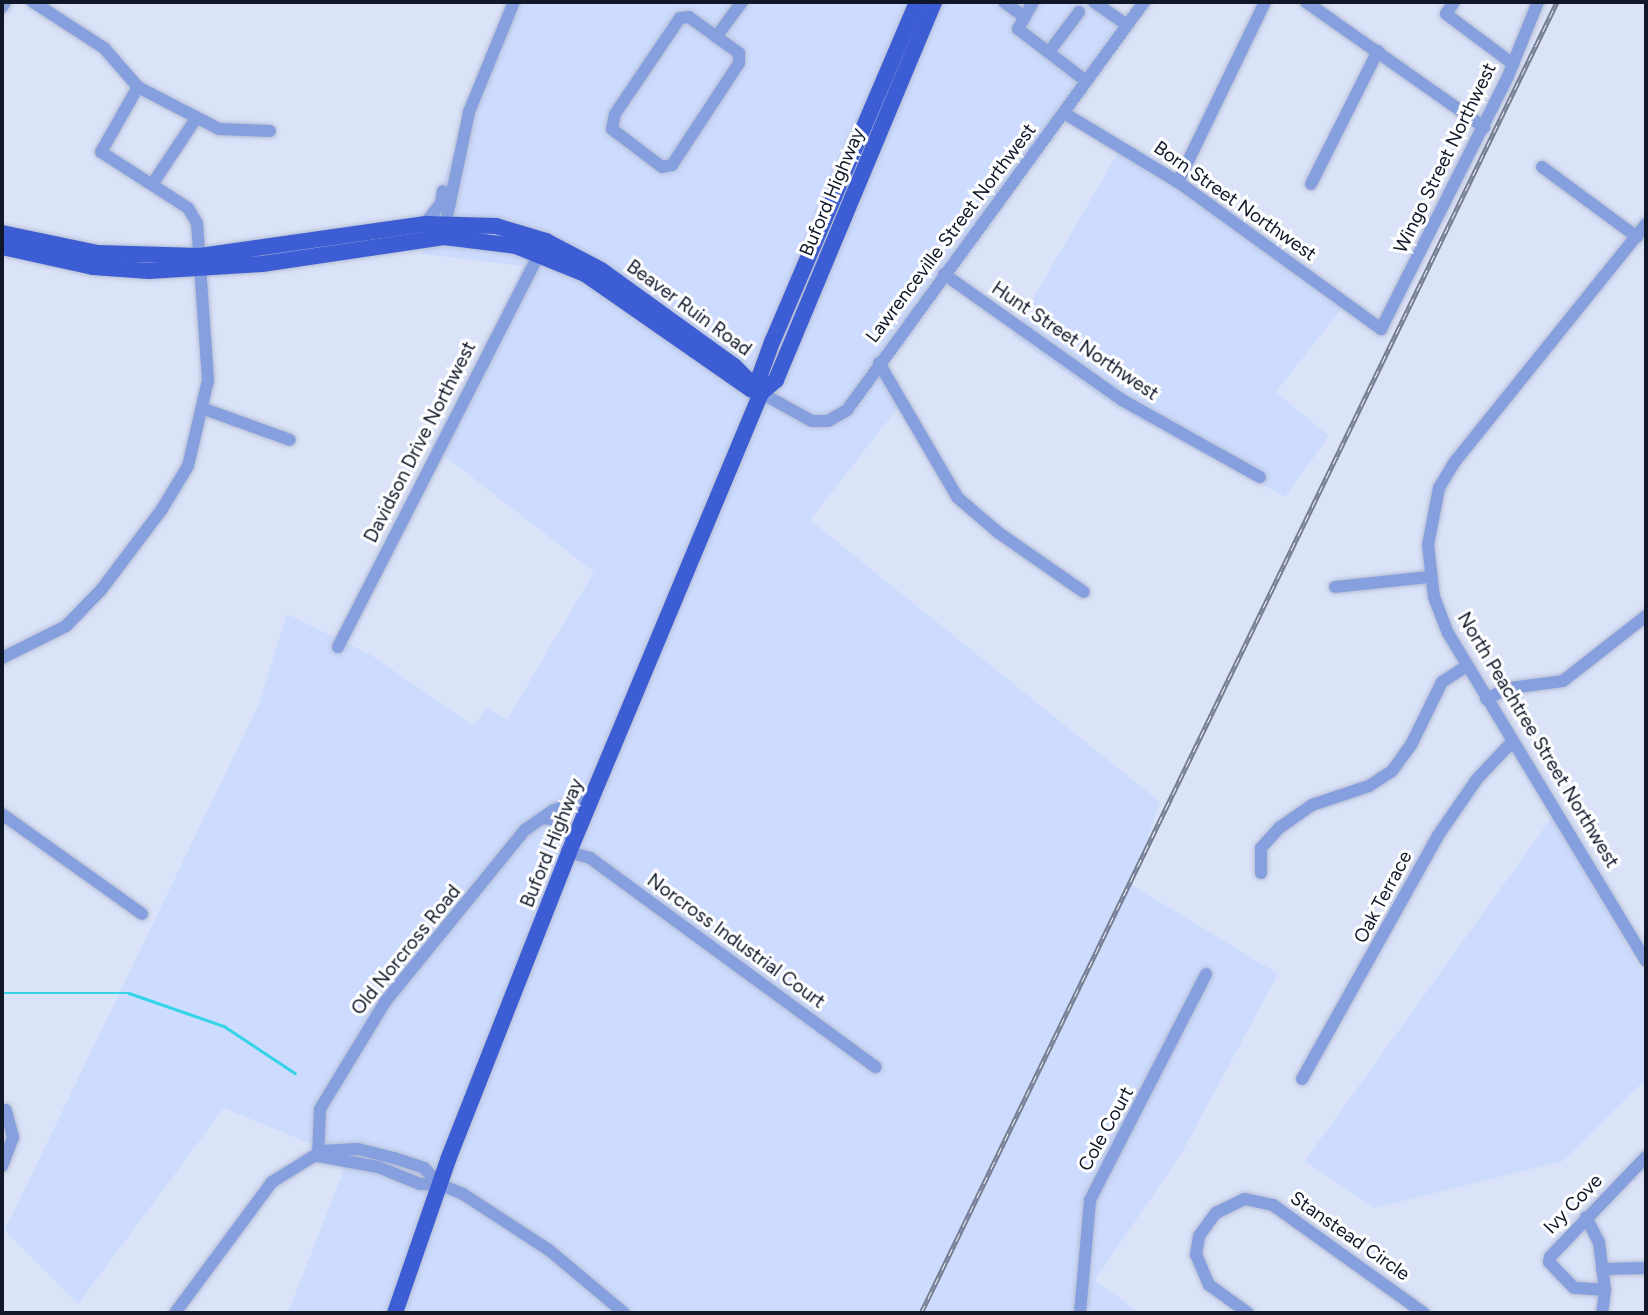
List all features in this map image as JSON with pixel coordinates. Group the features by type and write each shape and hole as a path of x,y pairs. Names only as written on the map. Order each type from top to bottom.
{"main road":[{"name":"Buford Highway","path":"761,393 776,380 917,2"},
{"name":"Buford Highway","path":"395,1313 441,1185 572,847 761,393 760,374 773,340 934,2"},
{"name":"Beaver Ruin Road","path":"2,233 97,253 200,263 424,225 444,230"},
{"name":"Beaver Ruin Road","path":"2,247 93,267 200,263 444,230 496,226 543,248 601,270 734,366 761,393"},
{"name":"Beaver Ruin Road","path":"543,248 585,274 744,388 761,393"},
{"path":"734,366 741,368 761,360 773,340"}],"street":[{"path":"2,7 5,2"},
{"path":"33,2 104,48 138,87 195,120 219,129 270,131"},
{"path":"424,225 441,203 449,161 465,128 514,2"},
{"path":"716,37 742,2"},
{"path":"1004,2 1023,16"},
{"path":"1033,2 1023,16 1020,31 1086,80"},
{"path":"1094,2 1127,25"},
{"name":"Lawrenceville Street Northwest","path":"761,393 812,421 828,421 847,410 1144,2"},
{"path":"1178,182 1265,2"},
{"path":"1306,2 1483,127"},
{"path":"1454,2 1447,14 1513,64"},
{"name":"Wingo Street Northwest","path":"1381,329 1483,127 1538,2"},
{"path":"1049,52 1079,12"},
{"path":"680,18 689,18 716,37 739,53 740,63 672,165 662,167 612,130 615,114 680,18"},
{"path":"1311,184 1378,51"},
{"path":"2,658 66,626 101,590 188,466 204,408 208,380 197,223 188,208 101,152 138,87"},
{"name":"Born Street Northwest","path":"1064,113 1178,182 1381,329"},
{"path":"153,183 195,120"},
{"path":"444,230 465,128"},
{"path":"1542,167 1637,237"},
{"name":"North Peachtree Street Northwest","path":"1646,224 1439,488 1428,545 1430,576 1448,633 1646,961"},
{"name":"Davidson Drive Northwest","path":"338,647 543,248"},
{"name":"Hunt Street Northwest","path":"944,274 1122,400 1260,477"},
{"path":"879,363 958,498 999,533 1084,592"},
{"path":"204,408 290,440"},
{"path":"1335,587 1430,576"},
{"path":"1486,699 1510,688 1563,681 1646,616"},
{"path":"1261,873 1261,848 1279,828 1312,805 1369,786 1392,771 1411,746 1442,682 1466,666"},
{"name":"Oak Terrace","path":"1302,1079 1437,838 1477,779 1512,742"},
{"name":"Old Norcross Road","path":"318,1156 316,1129 326,1098 385,1002 525,830 543,818 593,795"},
{"path":"2,814 142,915"},
{"path":"543,818 559,820 572,847"},
{"name":"Norcross Industrial Court","path":"572,847 876,1067"},
{"name":"Cole Court","path":"1080,1313 1090,1199 1206,974"},
{"path":"2,1166 13,1137 6,1110"},
{"path":"316,1129 325,1140 424,1168 441,1185 509,1223 624,1313"},
{"path":"175,1313 272,1182 292,1167 318,1156 322,1151 350,1149"},
{"path":"318,1156 378,1167 420,1184 441,1185"},
{"name":"Ivy Cove","path":"1605,1290 1574,1288 1549,1262 1559,1244 1646,1157"},
{"name":"Stanstead Circle","path":"1248,1313 1209,1284 1196,1255 1199,1236 1216,1213 1245,1199 1273,1205 1424,1313"},
{"path":"1586,1217 1599,1242 1605,1290 1602,1313"},
{"path":"1602,1269 1646,1268"}],"shaded area":[{"path":"515,2 1093,2 1127,23 1002,209 921,304 877,365 904,400 810,520 1160,802 1132,885 1278,974 1181,1154 1095,1280 1140,1313 288,1313 348,1159 224,1108 78,1304 5,1230 258,706 287,614 371,655 474,726 487,707 507,720 594,572 432,446 476,368 523,266 423,254 423,229"},
{"path":"1119,151 1192,195 1346,303 1276,392 1329,436 1285,497 1115,407 1012,335"},
{"path":"1553,816 1646,980 1646,1079 1563,1161 1374,1208 1305,1161"}],"waterway":[{"path":"2,993 129,993 224,1026 295,1073"}],"railway":[{"path":"921,1313 1557,2"}]}
